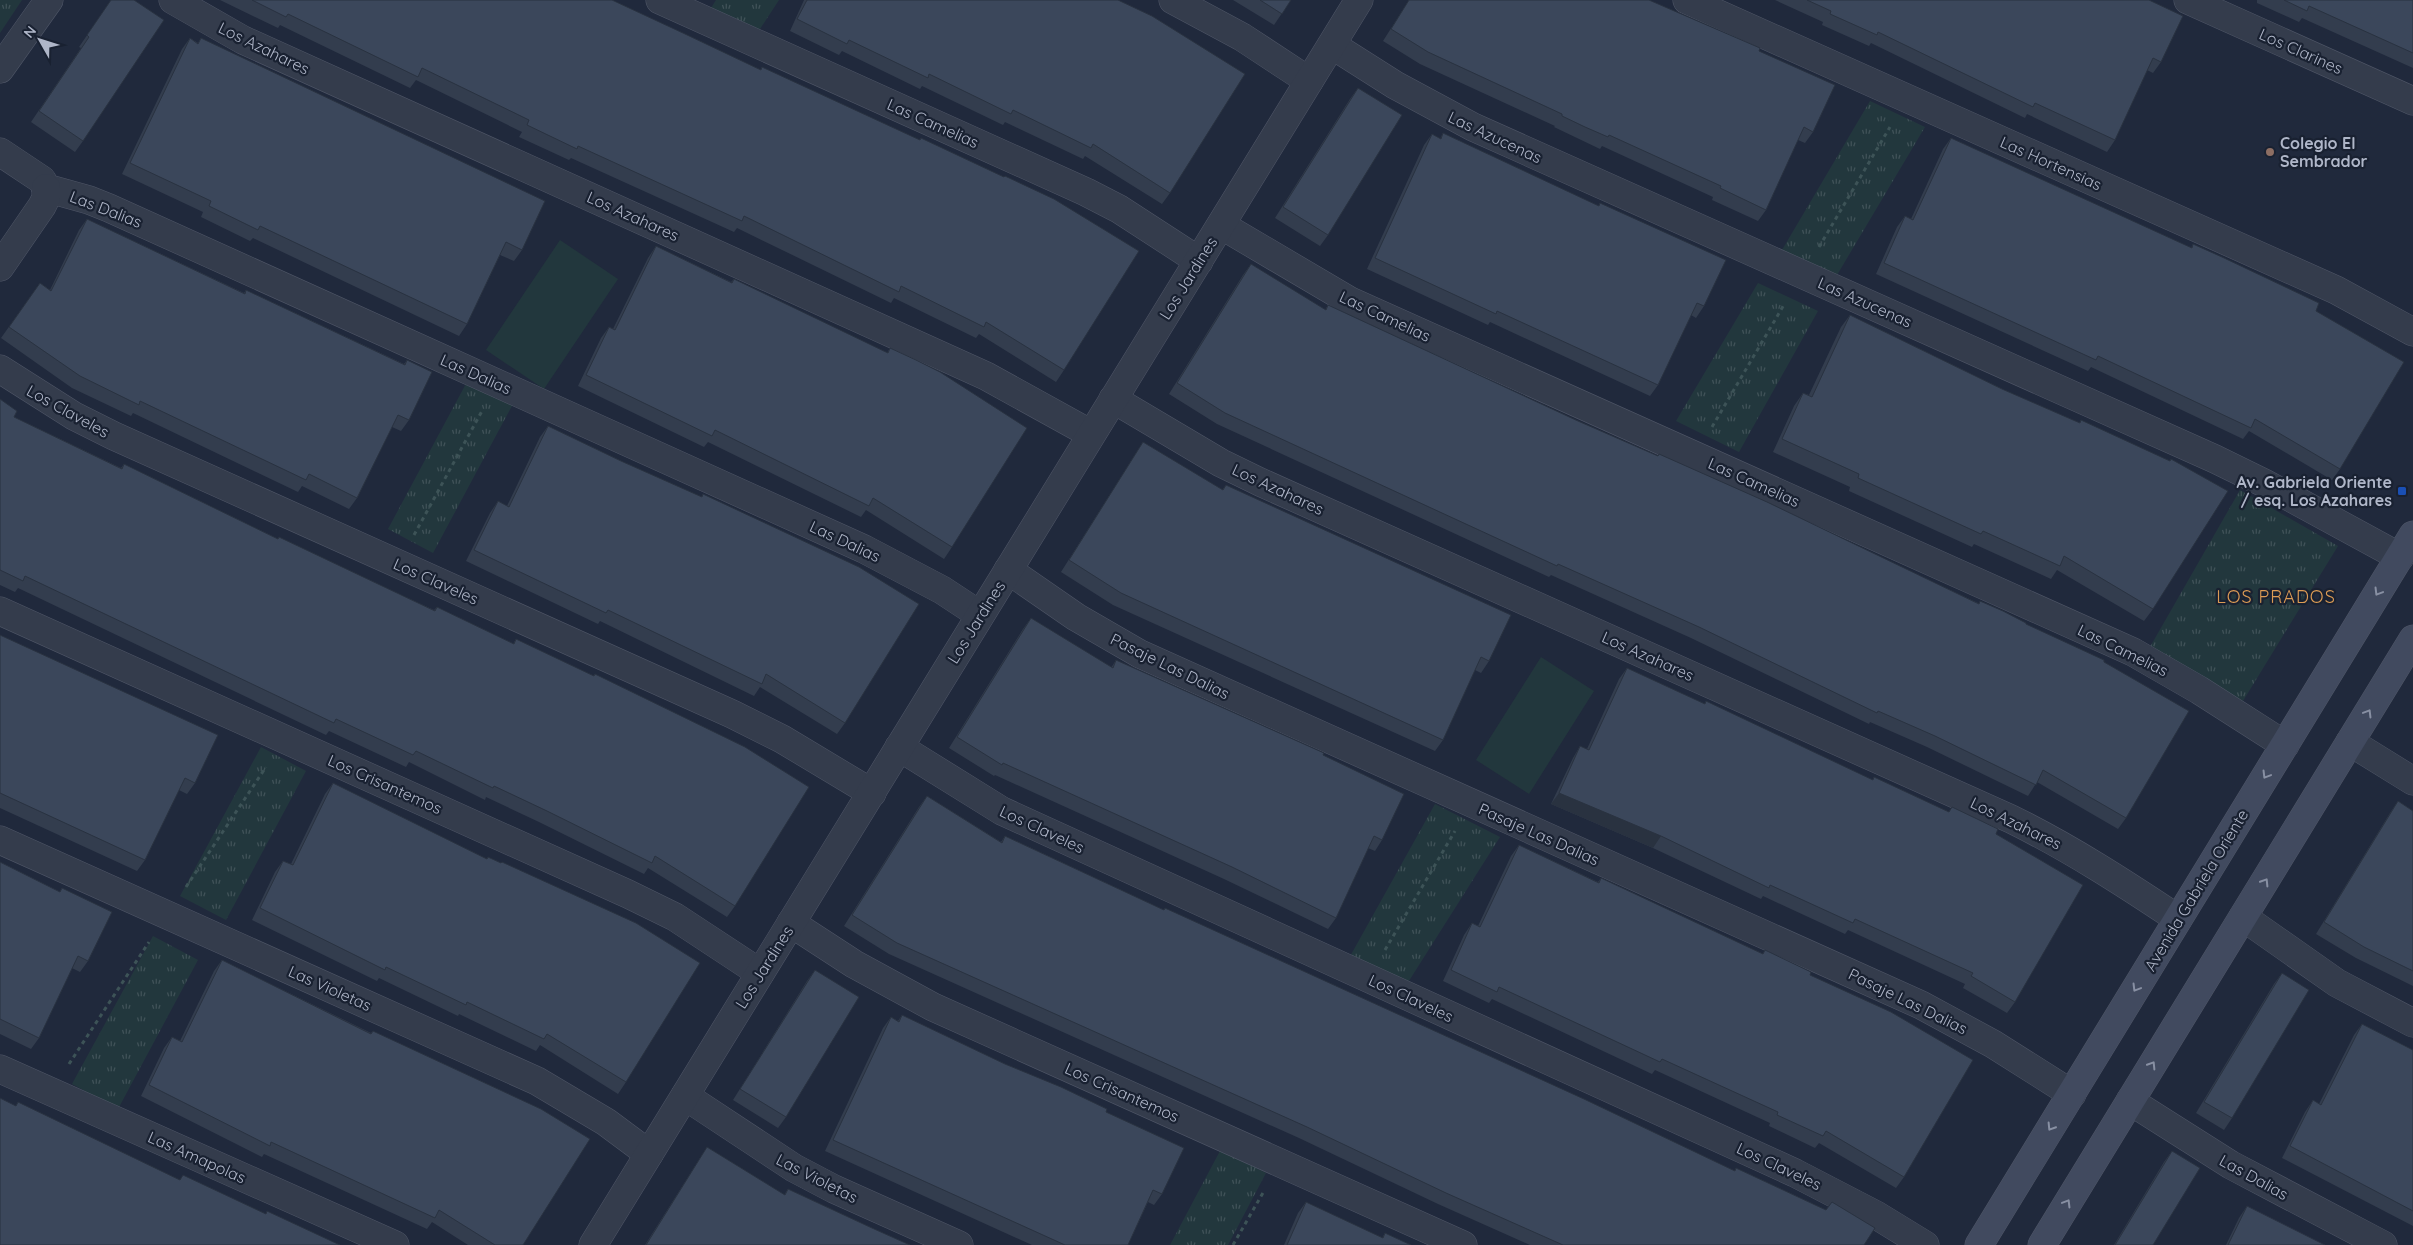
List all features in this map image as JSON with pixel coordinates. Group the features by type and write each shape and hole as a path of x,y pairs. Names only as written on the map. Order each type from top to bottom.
{"main road":[{"name":"Avenida Gabriela Oriente","path":"1979,1245 2406,546"},
{"path":"2042,1245 2413,639"}],"street":[{"path":"0,69 49,0"},
{"name":"Los Azahares","path":"173,0 243,40 986,376 1092,434"},
{"name":"Las Camelias","path":"660,0 1086,192 1119,209 1198,261"},
{"path":"1173,0 1242,38 1309,82"},
{"name":"Los Jardines","path":"593,1245 1359,0"},
{"name":"Las Hortensias","path":"1686,0 2336,290 2413,332"},
{"name":"Los Clarines","path":"2188,0 2413,101"},
{"name":"Las Azucenas","path":"1332,44 1395,86 1473,127 2406,546"},
{"name":"Las Dalias","path":"0,152 42,180 46,188 89,200 109,208 864,549 905,569 980,615"},
{"path":"0,267 42,206 46,198 46,188"},
{"name":"Las Camelias","path":"1221,225 1350,301 2133,652 2199,690 2285,745"},
{"name":"Los Claveles","path":"0,370 66,412 114,436 732,714 790,744 872,793"},
{"name":"Los Azahares","path":"1113,399 1221,463 1260,482 2011,819 2080,856 2178,919"},
{"name":"Pasaje Las Dalias","path":"1008,570 1076,617 1140,654 1921,1005 1993,1044 2072,1094"},
{"name":"Los Crisantemos","path":"0,611 628,894 675,918 760,973"},
{"path":"2350,742 2413,781"},
{"name":"Los Claveles","path":"899,748 1002,811 1795,1173 1876,1215 1924,1245"},
{"name":"Las Violetas","path":"0,840 529,1077 606,1122 649,1154"},
{"path":"2243,917 2337,983 2413,1023"},
{"name":"Los Crisantemos","path":"791,923 854,964 932,1007 1462,1245"},
{"name":"Las Amapolas","path":"0,1069 395,1245"},
{"name":"Las Violetas","path":"684,1096 794,1168 834,1189 959,1245"},
{"name":"Las Dalias","path":"2130,1101 2231,1165 2383,1245"}],"path":[{"path":"398,564 497,383"},
{"path":"1368,978 1471,804"},
{"path":"1234,1245 1281,1163"}],"green space":[{"path":"0,0 22,0 0,33"},
{"path":"716,0 779,0 758,32 711,8"},
{"path":"1870,101 1925,127 1837,275 1782,250"},
{"path":"560,240 618,279 544,389 486,350"},
{"path":"1758,283 1818,311 1739,452 1676,421"},
{"path":"468,380 513,404 433,553 388,529"},
{"path":"2240,490 2338,546 2243,701 2150,647"},
{"path":"1541,657 1594,691 1529,794 1476,760"},
{"path":"261,747 306,771 226,920 180,896"},
{"path":"1435,804 1500,837 1407,984 1348,960"},
{"path":"153,936 198,960 118,1109 72,1084"},
{"path":"1221,1149 1266,1173 1228,1245 1170,1245"}],"building":[{"path":"111,0 134,0 164,20 83,141 39,111 89,37 87,35"},
{"path":"252,0 612,0 761,70 762,67 1054,199 1139,251 1064,370 986,322 984,327 901,286 899,292 744,216 742,221 578,146 577,149 527,125 529,120 422,68 418,77 288,14 286,17"},
{"path":"807,0 1118,0 1152,16 1245,74 1170,193 1093,144 1091,148 1013,110 1011,114 929,74 928,78 849,40 847,44 797,19"},
{"path":"1260,0 1291,0 1282,14"},
{"path":"1409,0 1649,0 1760,48 1759,51 1835,85 1813,132 1804,127 1766,210 1720,188 1721,186 1609,135 1608,137 1585,127 1562,116 1562,114 1428,52 1391,29"},
{"path":"1807,0 2149,0 2183,16 2161,62 2153,58 2115,140 2035,103 2033,107 1878,32 1877,35 1830,14 1831,11"},
{"path":"2284,0 2413,0 2413,53 2309,6 2307,11"},
{"path":"190,38 198,44 201,38 545,201 522,250 506,242 467,324 260,226 258,230 209,206 211,201 130,163"},
{"path":"1358,88 1402,115 1328,235 1283,207"},
{"path":"1443,133 1599,206 1600,203 1726,260 1704,306 1697,303 1658,385 1497,311 1496,314 1375,258 1432,134 1441,139"},
{"path":"1951,138 2192,248 2193,244 2222,257 2319,303 2316,311 2404,362 2340,469 2255,419 2251,428 2098,356 2096,360 1884,263 1905,216 1913,220"},
{"path":"87,219 245,294 246,290 405,365 407,360 432,372 409,420 398,415 357,498 309,474 306,480 140,401 139,405 80,376 9,327 40,283 51,291"},
{"path":"656,246 732,283 734,279 888,353 890,348 916,360 940,372 1027,428 952,547 873,498 869,506 715,430 712,436 586,375 609,327 615,330"},
{"path":"1251,264 1326,310 1328,305 1578,421 1658,456 1659,454 1767,502 1979,604 1980,601 2003,611 2026,624 2104,660 2104,662 2189,711 2126,818 2043,770 2036,785 1935,736 1878,711 1877,713 1699,627 1558,564 1557,566 1225,413 1177,383"},
{"path":"1850,315 2002,389 2080,423 2081,420 2170,461 2171,459 2228,491 2153,609 2064,556 2060,566 1983,531 1981,534 1858,478 1859,474 1782,439 1803,393 1812,397"},
{"path":"0,399 17,411 14,417 122,469 124,464 278,539 279,537 435,611 437,607 514,644 516,639 594,676 595,674 745,747 809,787 735,906 655,856 652,863 494,786 493,788 416,751 413,755 336,719 334,723 25,576 23,581 0,570"},
{"path":"548,426 702,497 703,494 859,567 919,604 845,723 766,674 762,684 608,610 606,613 474,550 498,501 509,507"},
{"path":"1143,442 1223,490 1226,485 1511,615 1489,661 1481,657 1443,740 1121,593 1069,560"},
{"path":"1031,618 1113,668 1116,660 1324,753 1323,755 1404,794 1382,840 1374,836 1336,918 1232,867 1003,763 1002,765 957,737"},
{"path":"0,635 218,735 195,783 185,778 145,860 0,793"},
{"path":"1627,668 1705,704 1706,701 1873,780 1874,777 1949,812 1952,807 1998,829 1996,834 2083,885 2015,1002 1971,976 1973,973 1855,919 1853,923 1770,885 1769,888 1661,836 1559,793 1580,746 1589,750"},
{"path":"333,783 487,859 488,857 502,862 636,923 700,963 626,1082 547,1034 544,1039 467,1002 466,1005 386,967 385,970 260,908 283,861 293,865"},
{"path":"927,796 1002,843 1005,836 1164,910 1165,908 1584,1099 1735,1171 1736,1168 1826,1210 1832,1202 1875,1228 1864,1245 1563,1245 1446,1193 1307,1127 897,943 852,915"},
{"path":"2398,801 2413,811 2413,971 2364,947 2324,922"},
{"path":"1519,845 1599,883 1601,878 1763,954 1765,950 1811,972 1810,975 1891,1012 1973,1060 1904,1177 1826,1131 1823,1136 1777,1115 1778,1112 1662,1059 1660,1062 1499,987 1497,992 1451,970 1472,923 1480,927"},
{"path":"0,862 60,892 62,888 112,912 88,961 78,956 39,1038 0,1019"},
{"path":"222,960 371,1034 373,1031 541,1109 590,1139 523,1245 495,1245 439,1210 435,1218 271,1142 270,1146 149,1085 172,1037 182,1042"},
{"path":"815,970 859,997 786,1117 740,1089"},
{"path":"2282,973 2309,990 2232,1118 2204,1102"},
{"path":"902,1015 1005,1064 1061,1087 1107,1109 1106,1112 1184,1148 1162,1194 1153,1190 1128,1245 1065,1245 833,1140 891,1017 899,1022"},
{"path":"2362,1024 2413,1050 2413,1211 2290,1146 2313,1100 2321,1105"},
{"path":"0,1098 16,1106 18,1102 180,1180 183,1175 266,1214 267,1211 340,1245 0,1245"},
{"path":"707,1147 785,1195 788,1189 910,1245 646,1245"},
{"path":"2172,1151 2200,1168 2153,1245 2115,1245"},
{"path":"1306,1202 1383,1238 1385,1233 1411,1245 1287,1245"},
{"path":"2247,1206 2325,1245 2228,1245"}],"place":[{"name":"Colegio El Sembrador","path":"2270,152"},
{"name":"Av. Gabriela Oriente / esq. Los Azahares","path":"2402,491"}],"district":[{"name":"LOS PRADOS","path":"2276,596"}]}
